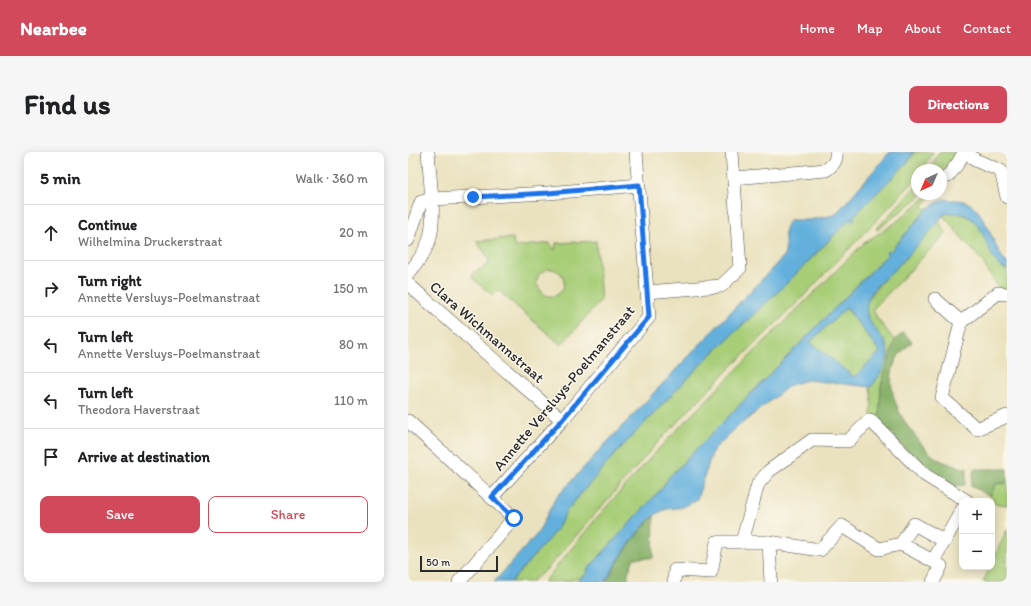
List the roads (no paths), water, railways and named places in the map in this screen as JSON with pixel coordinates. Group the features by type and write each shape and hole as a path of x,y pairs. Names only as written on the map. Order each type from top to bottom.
{"street":[{"path":"408,274 428,246 433,225 428,152"},
{"name":"Annette Versluys-Poelmanstraat","path":"492,497 562,420 649,317 636,152"},
{"path":"647,292 721,286 740,268 732,152"},
{"path":"734,178 826,170 833,165 836,158 836,152"},
{"path":"948,176 966,152 975,160 1001,171 1007,197"},
{"path":"408,240 421,202 432,199 548,193 639,185"},
{"name":"Clara Wichmannstraat","path":"408,284 562,420"},
{"path":"1007,294 998,293 961,322 942,398 977,429 1007,416"},
{"path":"935,299 961,322"},
{"path":"742,542 758,484 769,471 812,440 848,441 870,420 925,475 959,498"},
{"path":"408,421 514,518 459,582"},
{"path":"933,561 959,516"},
{"path":"901,544 914,524 945,541"},
{"path":"674,582 675,570 711,572 717,542 769,542 820,550 842,526 879,549 901,544 933,561 941,566 933,582"},
{"path":"769,542 771,582"}],"water":[{"path":"890,152 914,152 907,163 853,217 855,219 853,222 850,219 782,288 705,360 617,452 567,510 557,529 511,582 494,582 538,533 555,499 784,256 786,247 785,229 790,220 809,220 835,215"},
{"path":"941,200 956,200 968,203 980,214 997,249 1007,263 1007,269 999,265 993,257 984,236 978,226 970,218 959,213 944,214 916,247 870,295 866,308 867,315 870,322 883,339 888,352 885,366 871,387 808,380 790,385 735,429 713,450 697,499 683,507 663,510 652,517 637,533 605,582 576,582 588,573 587,570 663,487 669,477 888,254 886,252 888,250 890,252 927,209","holes":["845,309 848,309 880,352 854,377 810,342"]}]}
